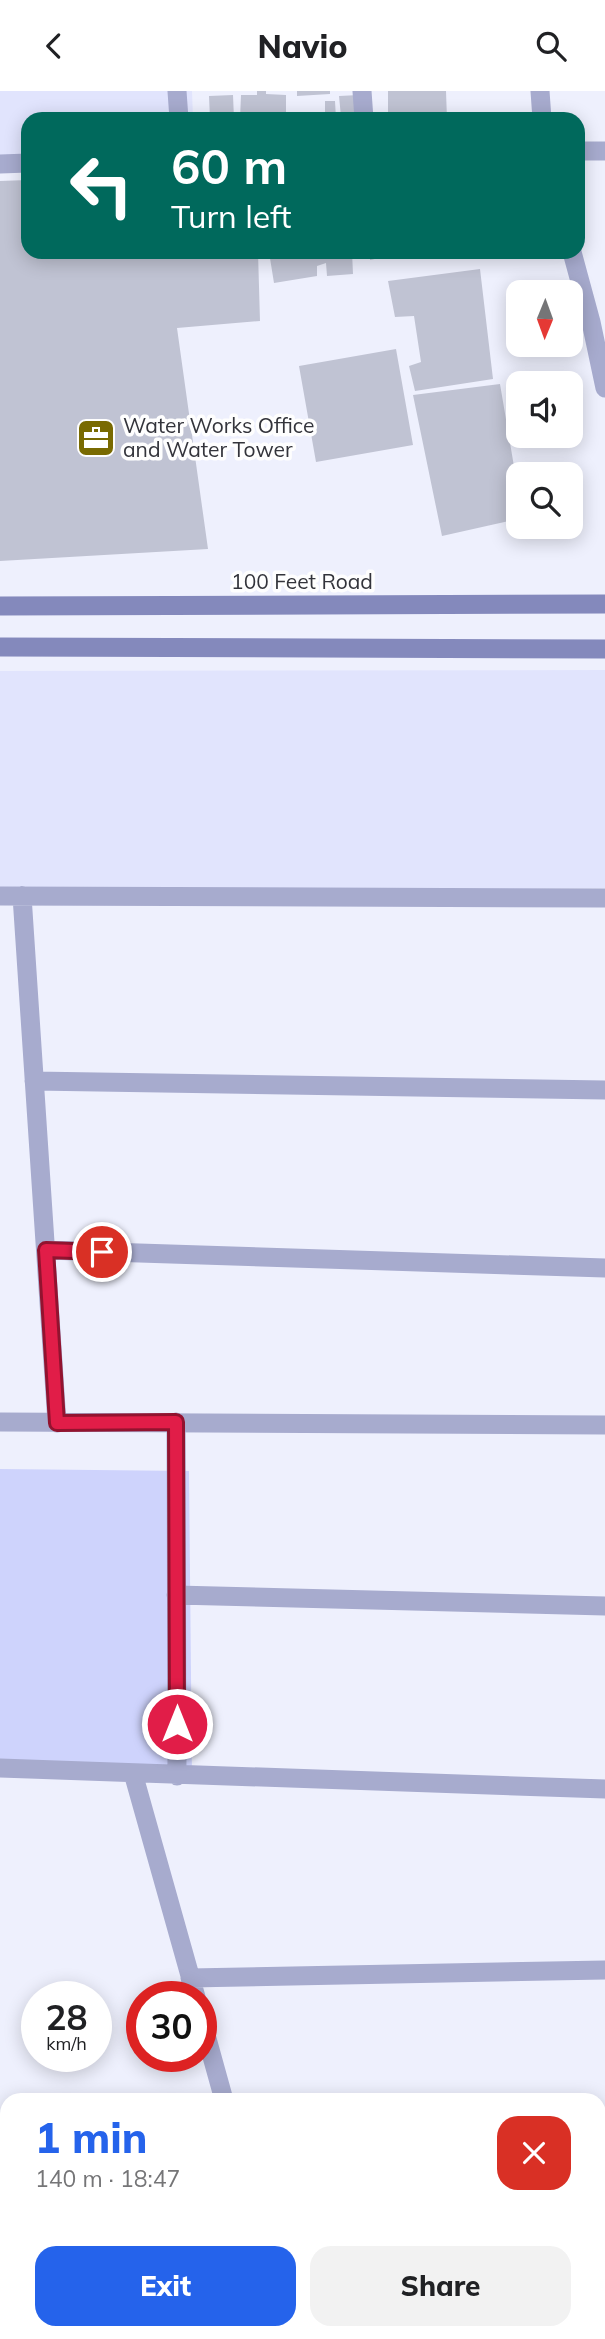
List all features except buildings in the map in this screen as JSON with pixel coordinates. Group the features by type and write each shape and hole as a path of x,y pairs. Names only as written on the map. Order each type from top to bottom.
{"main road":[{"name":"100 Feet Road","path":"0,606 605,604"},
{"path":"0,647 605,649"}],"street":[{"path":"177,91 178,112"},
{"path":"362,91 364,112"},
{"path":"540,91 541,112"},
{"path":"585,152 605,151"},
{"path":"0,164 21,163"},
{"path":"575,259 598,322 605,388"},
{"path":"0,896 605,898"},
{"path":"22,896 57,1423"},
{"path":"34,1081 605,1090"},
{"path":"46,1250 605,1268"},
{"path":"0,1422 605,1425"},
{"path":"176,1422 177,1776"},
{"path":"176,1595 605,1606"},
{"path":"0,1768 605,1789"},
{"path":"133,1773 191,1981"},
{"path":"217,1986 605,1970"},
{"path":"216,2072 222,2093"}],"shaded area":[{"path":"0,91 192,91 193,112 21,112 21,163 0,164"},
{"path":"605,670 605,888 0,895 0,671"},
{"path":"0,1469 189,1471 192,1776 0,1767"}],"place":[{"name":"Water Works Office and Water Tower","path":"96,438"}],"route":[{"path":"102,1252 46,1250 57,1423 176,1422 177,1724"}]}
